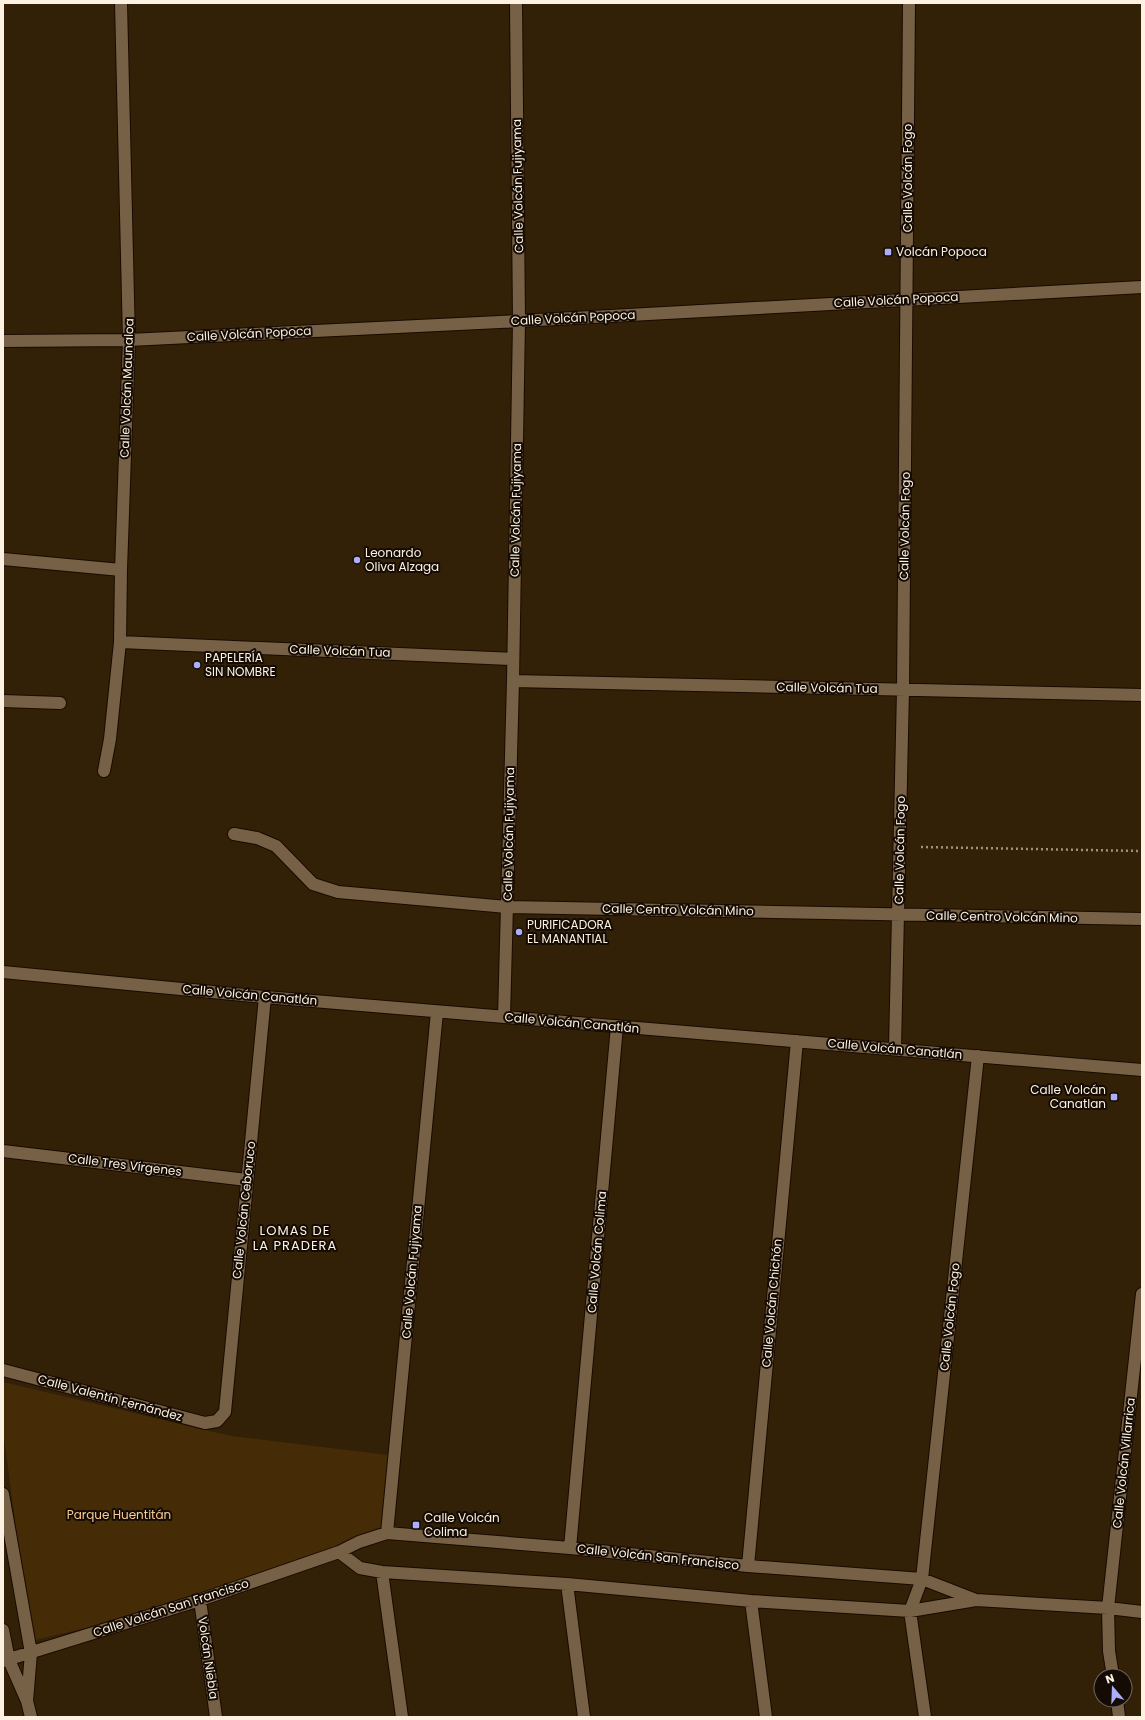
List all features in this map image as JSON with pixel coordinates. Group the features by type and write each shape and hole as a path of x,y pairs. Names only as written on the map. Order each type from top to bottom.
{"street":[{"name":"Calle Volcán Maunaloa","path":"104,771 110,739 120,642 120,570 130,340 121,3"},
{"name":"Calle Volcán Fujiyama","path":"504,1017 513,681 519,321 516,3"},
{"name":"Calle Volcán Fogo","path":"895,1048 903,690 908,300 909,3"},
{"name":"Calle Volcán Popoca","path":"3,341 130,340 519,321 1142,287"},
{"path":"3,560 120,570"},
{"name":"Calle Volcán Tua","path":"120,642 513,659"},
{"name":"Calle Volcán Tua","path":"513,681 1142,695"},
{"path":"3,701 60,704"},
{"name":"Calle Centro Volcán Mino","path":"234,834 257,838 276,846 313,884 338,892 507,907 1142,920"},
{"name":"Calle Volcán Canatlán","path":"3,972 437,1012 895,1048 1142,1070"},
{"name":"Calle Volcán Ceboruco","path":"217,1421 224,1412 265,997"},
{"name":"Calle Volcán Fujiyama","path":"387,1533 437,1012"},
{"name":"Calle Volcán Colima","path":"570,1548 617,1026"},
{"name":"Calle Volcán Chichón","path":"748,1566 797,1041"},
{"name":"Calle Volcán Fogo","path":"910,1611 922,1579 978,1056"},
{"name":"Calle Tres Vírgenes","path":"3,1151 247,1180"},
{"name":"Calle Volcán Villarrica","path":"1112,1668 1109,1651 1108,1608 1142,1294"},
{"name":"Calle Valentín Fernández","path":"3,1370 205,1423 217,1421"},
{"path":"3,1494 31,1653 27,1701"},
{"name":"Calle Volcán San Francisco","path":"6,1660 200,1600 339,1552 359,1542 387,1533 570,1548 748,1566 922,1579 976,1600"},
{"name":"Calle Volcán San Francisco","path":"339,1552 360,1568 382,1572 567,1584 751,1601 910,1611 976,1600 1108,1608 1142,1612"},
{"path":"382,1572 402,1717"},
{"path":"567,1584 584,1717"},
{"name":"Volcán Niebla","path":"200,1600 216,1717"},
{"path":"751,1601 766,1717"},
{"path":"910,1611 925,1717"},
{"path":"3,1630 6,1660 27,1701 31,1717"}],"path":[{"path":"900,847 1142,851"}],"green space":[{"name":"Parque Huentitán","path":"3,1382 231,1436 396,1456 389,1538 204,1600 31,1641 3,1430"}],"place":[{"name":"Volcán Popoca","path":"888,252"},
{"name":"Leonardo Oliva Alzaga","path":"357,560"},
{"name":"PAPELERÍA SIN NOMBRE","path":"197,665"},
{"name":"PURIFICADORA EL MANANTIAL","path":"519,932"},
{"name":"Calle Volcán Canatlan","path":"1114,1097"},
{"name":"Calle Volcán Colima","path":"416,1525"}],"district":[{"name":"LOMAS DE LA PRADERA","path":"295,1238"}]}
